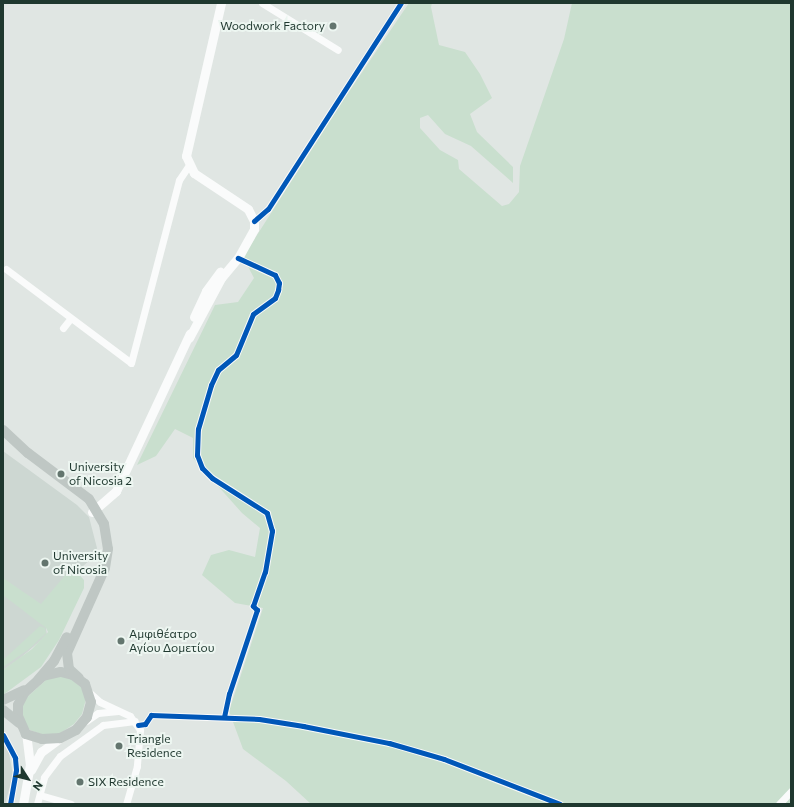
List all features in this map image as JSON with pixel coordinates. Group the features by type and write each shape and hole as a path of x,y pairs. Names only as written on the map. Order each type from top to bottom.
{"main road":[{"path":"3,430 94,511 108,539 108,559 102,578 67,653 69,669 79,678 89,692 89,712 81,725 65,736 42,739 26,734 19,722 3,710"},
{"path":"3,440 94,511 101,531 100,563 62,647 38,680"},
{"path":"3,700 14,697 38,680 55,672 67,673 79,678"},
{"path":"19,722 18,705 29,687"}],"street":[{"path":"221,3 186,150 189,165 201,178 244,206 254,221"},
{"path":"262,3 338,50"},
{"path":"189,338 196,307 208,286 242,249 252,234 254,221 268,209 400,3"},
{"path":"6,269 70,319 131,363 179,180 189,165"},
{"path":"94,511 116,491 189,338 221,278 238,258 242,249"},
{"path":"224,717 237,667 257,610 253,606 265,572 272,531 267,513 212,478 202,468 197,455 198,428 211,385 218,370 236,355 253,314 274,298 278,290 279,283 275,275 238,258"},
{"path":"64,328 70,319"},
{"path":"89,692 100,702 120,710 136,723 140,730 137,766 126,804"},
{"path":"81,725 98,713 120,710"},
{"path":"37,804 44,777 60,756 82,742 102,725 136,723 145,724 151,716 224,717 296,725 389,743 496,777 560,804"},
{"path":"23,804 28,777 30,753 26,734"},
{"path":"3,735 15,758 16,770 10,804"},
{"path":"28,777 41,752 65,736"},
{"path":"779,804 791,791"},
{"path":"40,795 71,804"}],"shaded area":[{"name":"University of Nicosia","path":"3,451 77,505 89,517 97,548 95,556 77,571 46,628 47,635 18,660 3,670"},
{"path":"3,743 9,753 13,775 5,804 3,804"}],"green space":[{"path":"409,3 432,3 431,7 439,45 465,52 480,74 492,98 470,114 477,132 513,167 513,183 471,146 445,134 428,115 420,118 420,128 440,150 458,160 459,169 502,206 509,204 519,192 520,166 564,39 572,3 791,3 791,804 311,804 286,781 243,749 229,711 263,608 235,603 202,575 211,555 229,550 255,557 260,528 242,513 193,458 193,438 175,429 156,456 137,465 215,305 238,302 254,278 243,257 342,102"},
{"path":"72,567 84,580 84,588 59,640 41,667 3,695 3,670 32,649 48,632 46,628 3,595 3,578 41,604"},
{"path":"40,626 45,628 46,633 29,649 3,667 3,660"},
{"path":"60,676 71,679 81,687 86,699 82,714 74,724 56,736 49,737 30,730 25,724 21,709 24,700 47,679"}],"cycle path":[{"path":"254,221 268,209 401,3"},
{"path":"224,717 229,694 257,610 253,606 265,572 272,531 267,513 212,478 202,468 197,455 198,429 211,385 218,370 236,355 253,314 275,298 278,290 279,283 275,275 238,258"},
{"path":"138,725 145,724 151,715 259,719 303,726 389,743 444,759 560,804"},
{"path":"3,735 15,758 16,770 10,804"}],"place":[{"name":"Woodwork Factory","path":"333,26"},
{"name":"University of Nicosia 2","path":"61,474"},
{"name":"University of Nicosia","path":"45,563"},
{"name":"Αμφιθέατρο Αγίου Δομετίου","path":"121,641"},
{"name":"Triangle Residence","path":"119,746"},
{"name":"SIX Residence","path":"80,782"}]}
